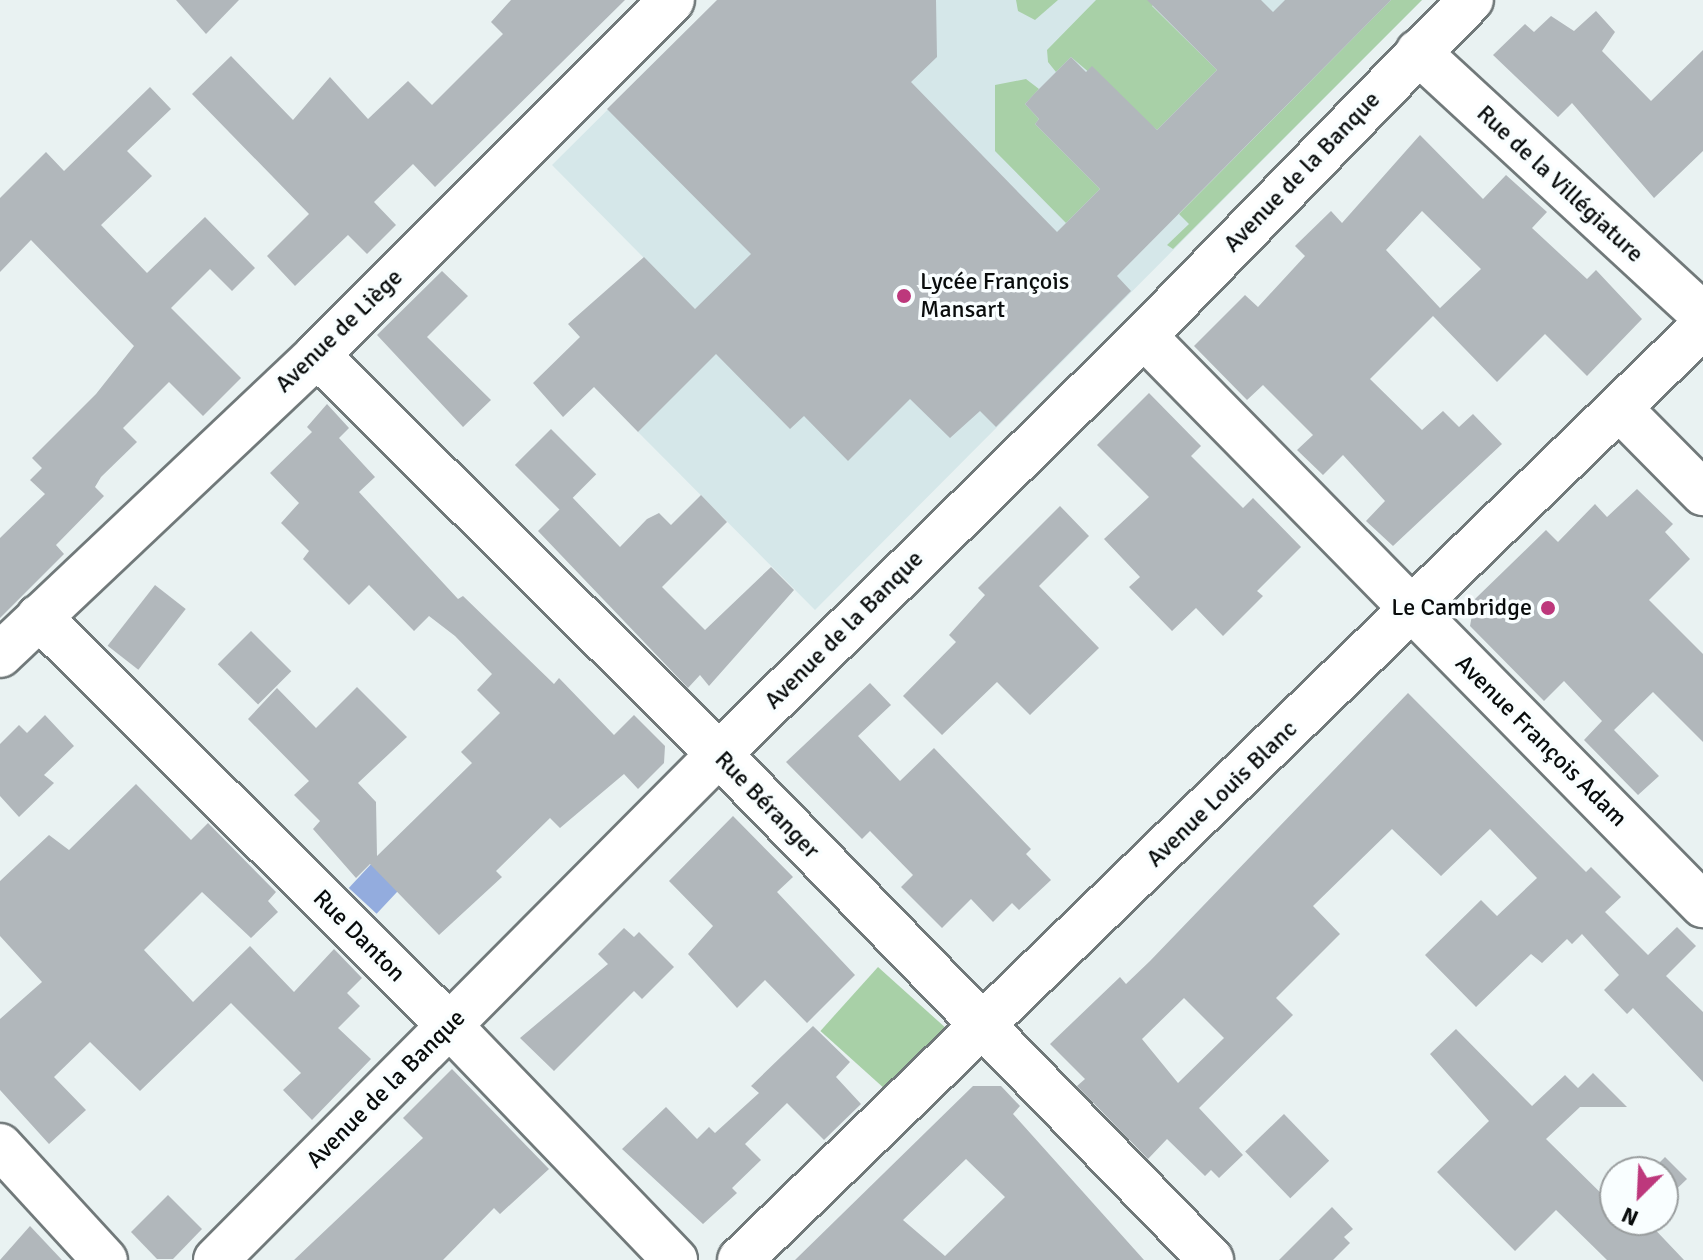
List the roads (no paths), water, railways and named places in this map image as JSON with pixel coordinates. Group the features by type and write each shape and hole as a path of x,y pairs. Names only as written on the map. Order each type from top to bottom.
{"street":[{"name":"Avenue de Liège","path":"0,655 317,355 672,0"},
{"name":"Avenue de la Banque","path":"216,1260 719,754 1144,336 1471,0"},
{"name":"Rue de la Villégiature","path":"1418,52 1703,315"},
{"name":"Avenue Louis Blanc","path":"740,1260 1413,611 1703,326"},
{"name":"Avenue François Adam","path":"1144,336 1703,905"},
{"name":"Rue Béranger","path":"317,355 719,754 980,1026 1211,1260"},
{"path":"1619,408 1703,493"},
{"name":"Rue Danton","path":"39,617 449,1025 675,1260"},
{"path":"0,1146 105,1260"}],"water":[{"path":"387,847 415,873 377,914 349,888"}],"place":[{"name":"Lycée François Mansart","path":"904,296"},
{"name":"Le Cambridge","path":"1548,608"}]}
